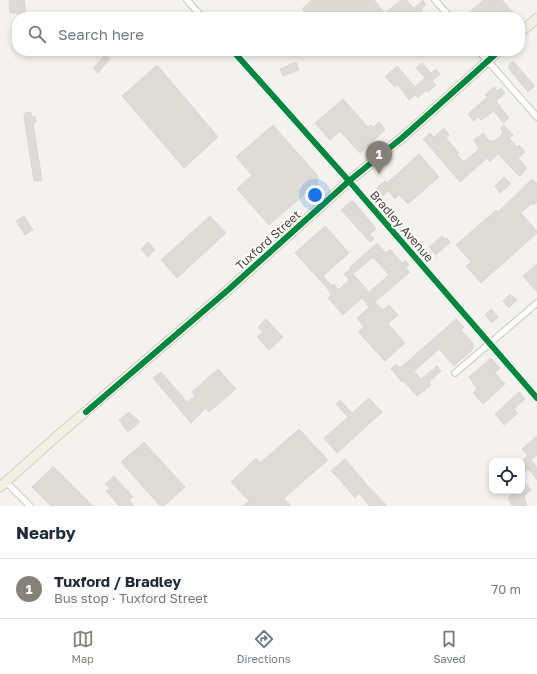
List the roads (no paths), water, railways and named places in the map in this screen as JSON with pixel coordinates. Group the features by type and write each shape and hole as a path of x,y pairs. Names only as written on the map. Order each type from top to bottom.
{"main road":[{"path":"525,29 537,18"},
{"name":"Tuxford Street","path":"3,485 56,437 228,290 349,181 403,137 494,56"}],"street":[{"path":"187,0 198,12"},
{"path":"435,0 446,12"},
{"name":"Bradley Avenue","path":"237,56 349,181 537,398"},
{"path":"484,56 537,117"},
{"path":"454,373 537,303"},
{"path":"3,485 30,506"}],"place":[{"name":"Tuxford / Bradley","path":"379,174"}]}
